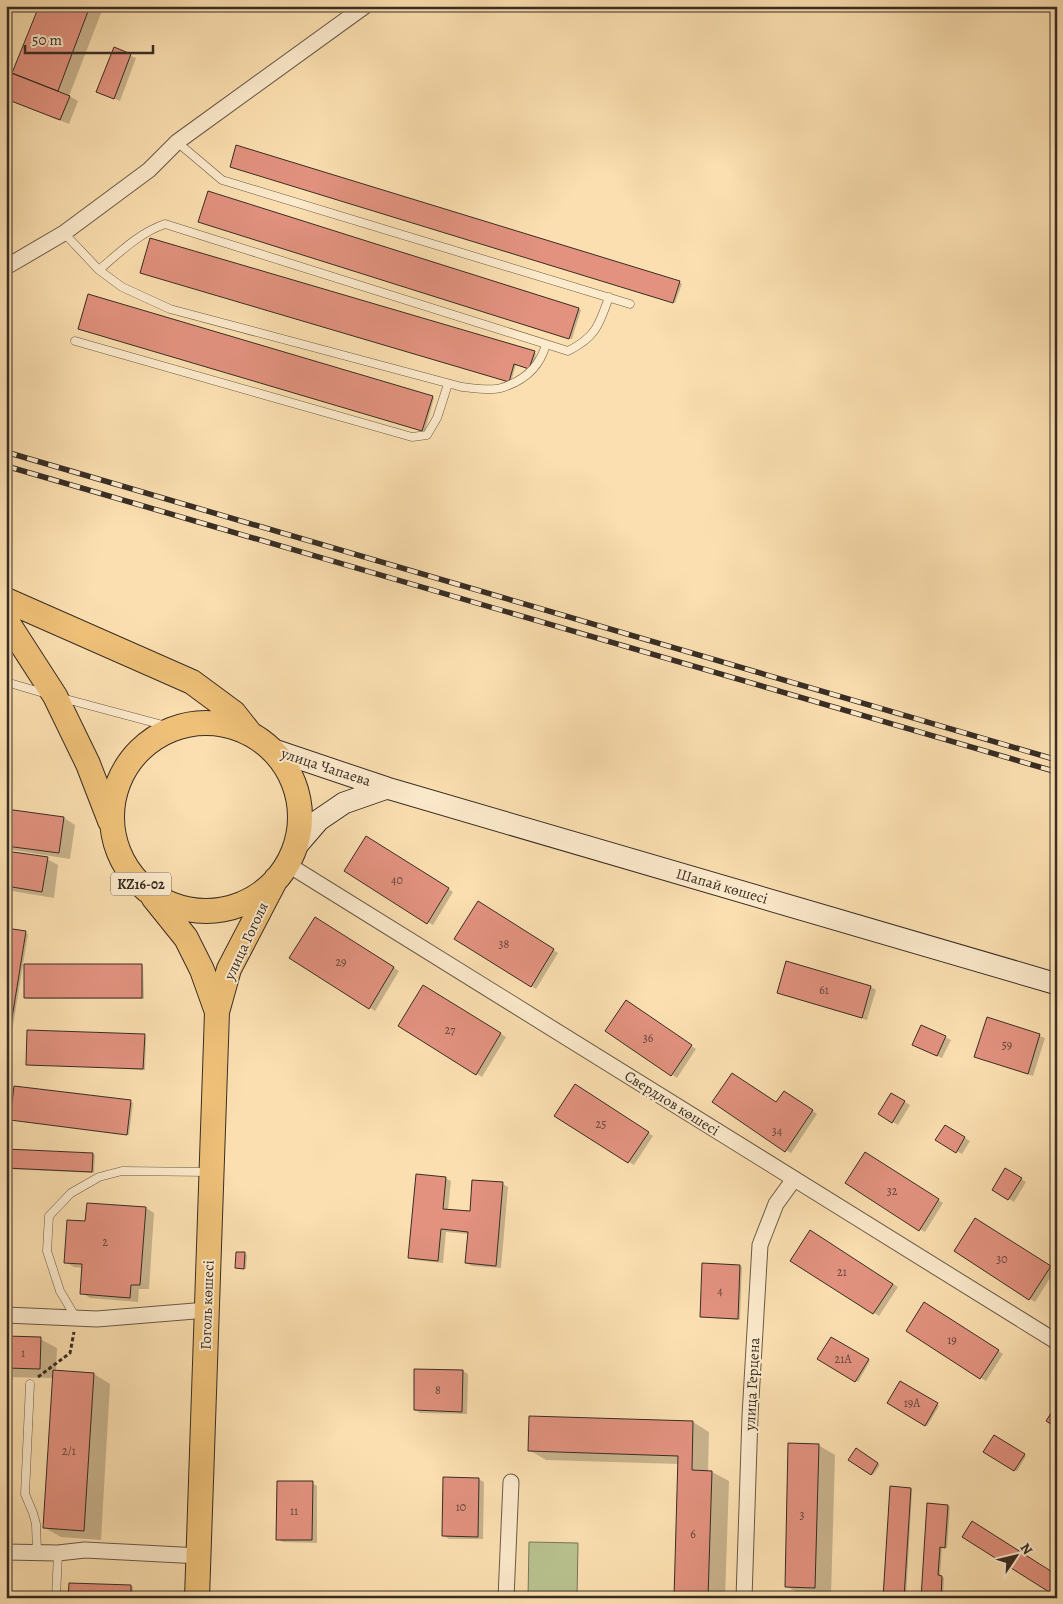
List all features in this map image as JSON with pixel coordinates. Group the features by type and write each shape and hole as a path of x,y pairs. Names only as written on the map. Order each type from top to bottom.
{"main road":[{"name":"KZ16-02","path":"6,600 192,682 234,713 251,734 271,749 283,763 292,778 300,814 298,832 286,864 263,891 248,901 231,907 214,910 196,910 178,906 161,899 146,889 134,877 124,863 117,847 113,830 88,764 55,696 6,620"},
{"name":"KZ16-02","path":"113,830 112,811 115,793 121,776 130,760 158,736 174,728 200,723 225,725 251,734"},
{"name":"улица Гоголя","path":"217,1012 229,970 286,864"},
{"name":"улица Гоголя","path":"146,889 186,938 202,970 217,1012"},
{"name":"Гоголь көшесі","path":"197,1598 200,1556 217,1012"}],"street":[{"path":"6,267 64,233 149,170 177,142 364,6"},
{"name":"улица Чапаева","path":"271,749 387,788"},
{"name":"улица Чапаева","path":"286,864 319,820 344,803 387,788"},
{"name":"Шапай көшесі","path":"387,788 1057,984"},
{"name":"Свердлов көшесі","path":"286,864 1057,1342"},
{"name":"улица Герцена","path":"744,1598 750,1416 760,1245 776,1204 794,1179"},
{"path":"6,1316 96,1319 207,1310"},
{"path":"506,1598 511,1482"},
{"path":"6,1552 85,1550 200,1556"}],"lane":[{"path":"177,142 222,180 630,304"},
{"path":"99,270 149,229 165,224 568,351 583,344 598,327 609,298"},
{"path":"64,233 99,270 122,288 170,309 448,384 462,387 500,389 530,374 542,357 546,344"},
{"path":"75,341 412,436 427,436 437,418 448,384"},
{"path":"6,682 174,728"},
{"path":"76,1318 60,1291 47,1251 49,1216 71,1193 99,1177 122,1171 212,1172"},
{"path":"30,1384 25,1494 36,1524 37,1552"},
{"path":"56,1598 58,1552"}],"path":[{"path":"30,1384 70,1354 76,1318"}],"green space":[{"path":"529,1542 578,1543 577,1598 528,1598"}],"building":[{"path":"39,6 90,6 58,91 12,73"},
{"path":"114,47 131,54 114,99 96,92"},
{"path":"6,71 70,96 60,120 6,99"},
{"path":"236,145 680,281 673,303 230,167"},
{"path":"208,191 579,308 569,339 198,222"},
{"path":"150,238 535,351 529,369 514,364 509,382 140,273"},
{"path":"88,294 433,396 422,431 78,329"},
{"path":"6,809 64,817 59,853 6,846"},
{"path":"366,836 449,888 427,924 344,871"},
{"path":"6,851 48,857 42,892 6,886"},
{"path":"478,901 554,949 531,987 454,939"},
{"path":"315,917 394,967 369,1009 289,958"},
{"path":"6,928 26,931 6,1056"},
{"path":"786,961 871,986 862,1018 777,993"},
{"path":"24,964 142,964 142,998 24,998"},
{"path":"423,985 501,1033 476,1075 398,1026"},
{"path":"626,1000 692,1045 671,1076 605,1031"},
{"path":"987,1017 1040,1034 1028,1074 974,1057"},
{"path":"921,1025 946,1036 937,1056 912,1045"},
{"path":"27,1030 145,1034 143,1069 26,1065"},
{"path":"732,1073 776,1102 784,1091 813,1110 785,1152 712,1102"},
{"path":"575,1084 649,1132 628,1163 554,1116"},
{"path":"14,1086 131,1100 127,1135 10,1120"},
{"path":"891,1093 905,1101 892,1123 878,1114"},
{"path":"945,1125 965,1137 956,1153 935,1140"},
{"path":"6,1149 93,1153 92,1172 6,1168"},
{"path":"865,1152 939,1199 919,1231 845,1183"},
{"path":"1005,1168 1022,1178 1008,1200 992,1190"},
{"path":"416,1174 446,1177 443,1209 470,1211 472,1180 503,1182 496,1266 465,1263 468,1232 441,1229 438,1261 408,1258"},
{"path":"87,1203 146,1207 140,1285 131,1285 130,1298 80,1294 82,1264 64,1263 67,1220 85,1221"},
{"path":"975,1218 1051,1266 1029,1300 954,1251"},
{"path":"810,1230 893,1284 873,1314 790,1261"},
{"path":"236,1252 245,1252 244,1269 235,1268"},
{"path":"702,1263 740,1265 738,1319 700,1317"},
{"path":"924,1302 999,1350 980,1379 906,1331"},
{"path":"6,1336 41,1337 40,1369 6,1368"},
{"path":"831,1337 869,1359 855,1382 817,1359"},
{"path":"414,1369 463,1370 462,1412 414,1410"},
{"path":"53,1370 94,1373 84,1531 43,1528"},
{"path":"900,1381 938,1403 925,1426 887,1403"},
{"path":"1057,1404 1057,1428 1046,1421"},
{"path":"529,1416 693,1421 692,1470 712,1471 708,1598 674,1598 678,1456 528,1451"},
{"path":"994,1435 1025,1454 1014,1471 983,1452"},
{"path":"788,1443 819,1444 815,1588 785,1587"},
{"path":"856,1448 878,1463 871,1475 848,1460"},
{"path":"443,1477 479,1478 478,1537 442,1536"},
{"path":"277,1481 313,1481 312,1540 276,1540"},
{"path":"890,1486 911,1488 904,1598 883,1598"},
{"path":"927,1503 948,1505 945,1548 940,1547 938,1575 942,1576 941,1598 921,1598"},
{"path":"972,1521 1057,1575 1057,1597 962,1537"},
{"path":"69,1583 131,1585 131,1598 68,1598"}],"railway":[{"path":"6,452 1057,760"},
{"path":"6,466 1057,772"}]}
